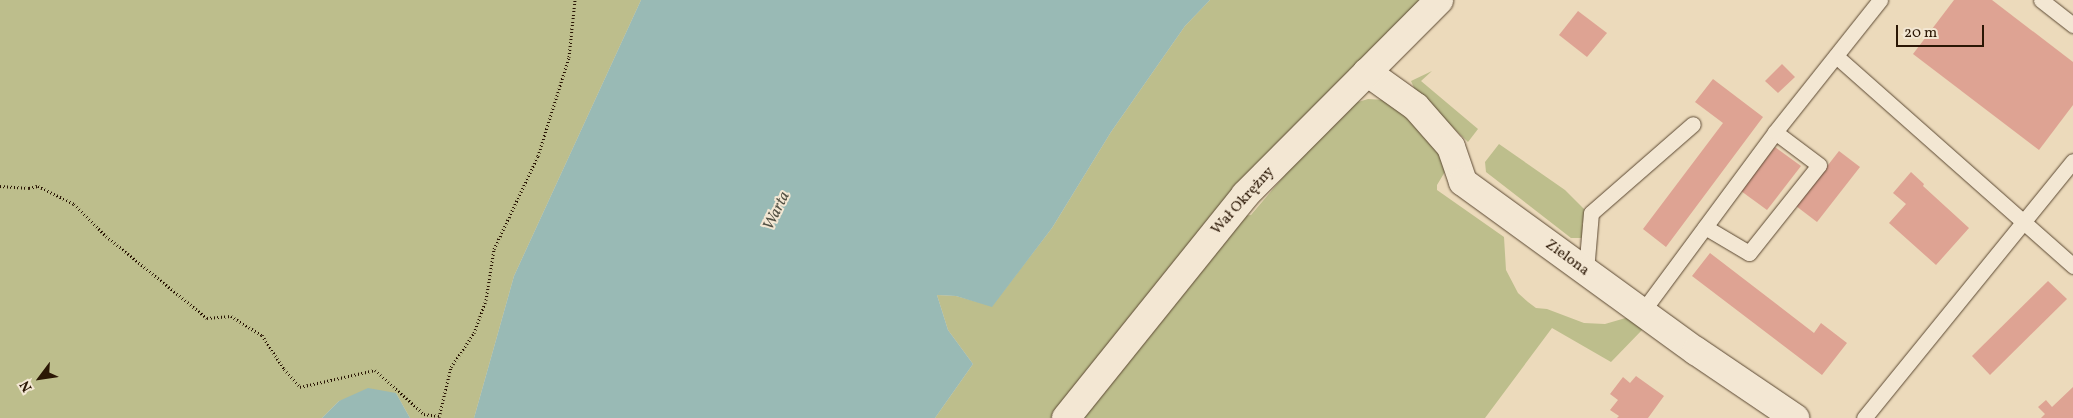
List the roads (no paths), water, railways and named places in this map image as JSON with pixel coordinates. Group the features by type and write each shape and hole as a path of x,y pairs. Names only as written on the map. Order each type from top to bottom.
{"street":[{"name":"Wał Okrężny","path":"1066,418 1245,195 1439,0"},
{"name":"Zielona","path":"1367,72 1416,107 1451,147 1463,182 1642,312 1795,418"}],"lane":[{"path":"1642,312 1775,132 1880,0"},
{"path":"2041,0 2073,25"},
{"path":"1836,56 2073,266"},
{"path":"1586,271 1590,213 1694,124"},
{"path":"1705,227 1749,253 1819,165 1775,132"},
{"path":"1864,418 2073,161"}],"water":[{"name":"Warta","path":"641,0 1210,0 1185,26 1111,132 1052,228 992,307 956,296 937,295 948,330 973,364 935,418 474,418 514,276"},
{"path":"368,388 396,393 410,418 322,418 339,401"}]}
